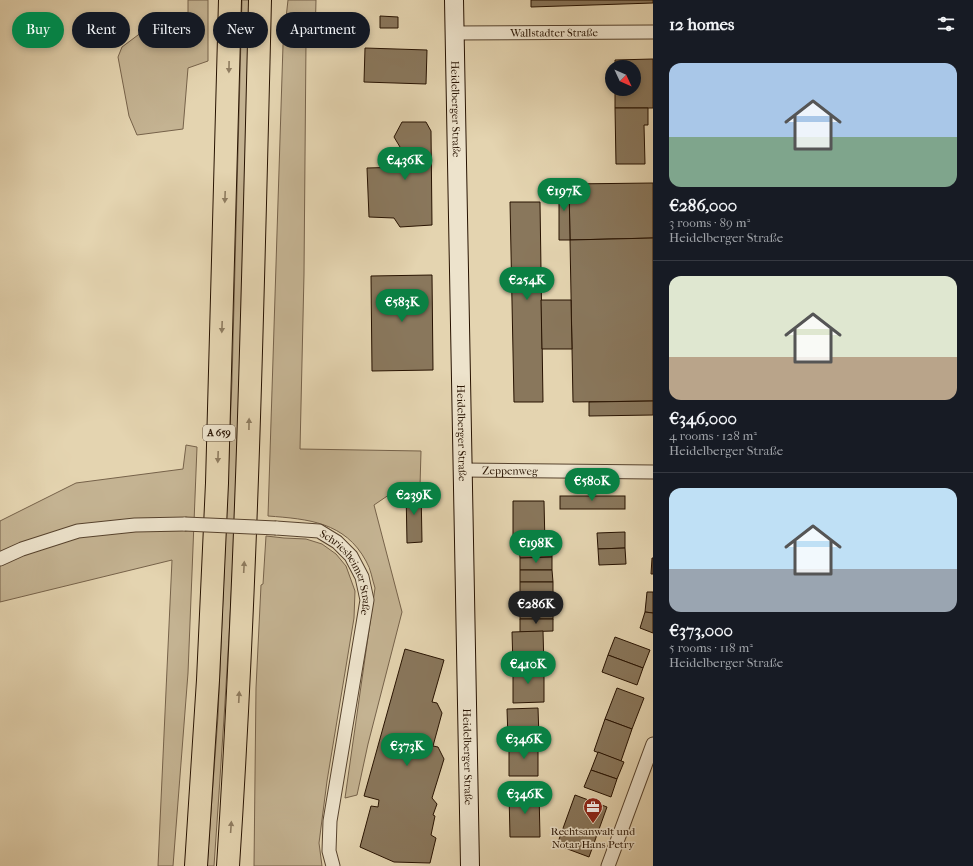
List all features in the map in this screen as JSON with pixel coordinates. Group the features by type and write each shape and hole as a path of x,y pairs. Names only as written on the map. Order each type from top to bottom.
{"highway":[{"name":"A 659","path":"196,866 208,680 217,483 230,0"},
{"name":"A 659","path":"228,866 237,731 246,523 260,0"}],"street":[{"name":"Heidelberger Straße","path":"454,0 470,866"},
{"name":"Wallstadter Straße","path":"454,34 653,32"},
{"name":"Zeppenweg","path":"463,470 653,472"},
{"name":"Schriesheimer Straße","path":"0,559 22,549 78,532 135,525 185,524 319,531 337,542 351,556 362,577 367,600 330,821 329,851 333,866"},
{"path":"608,866 653,744"}],"shaded area":[{"path":"188,0 208,0 208,61 188,68 183,129 137,135 129,116 118,57 122,48 130,48 130,41 138,35 138,48 205,48 205,12 188,12"},
{"path":"242,0 249,0 249,12 242,12"},
{"path":"288,0 316,0 316,12 287,12"},
{"path":"241,48 248,48 239,422 233,562 214,866 207,866 218,716 232,381"},
{"path":"283,48 306,48 304,274 300,449 421,451 420,486 402,486 374,505 402,612 368,744 357,795 345,798 375,588 368,564 357,548 336,530 311,521 268,516"},
{"path":"186,445 197,447 188,673 173,866 158,866 172,560 0,602 0,521 76,483 183,469"},
{"path":"266,536 306,539 322,544 336,554 346,566 355,591 354,618 327,781 319,843 322,866 254,866 256,688 261,585 263,584"}],"building":[{"path":"531,0 653,0 653,3 531,7"},
{"path":"380,16 398,17 398,28 380,28"},
{"path":"365,48 427,50 426,84 364,82"},
{"path":"653,59 653,108 615,108 615,96 641,96 641,60 615,60"},
{"path":"615,108 648,108 648,125 644,125 645,164 616,164"},
{"path":"402,122 426,122 431,131 432,225 400,227 394,218 369,217 367,168 406,167 406,157 394,137"},
{"path":"653,183 653,238 570,240 569,184"},
{"path":"559,184 569,184 570,240 559,240"},
{"path":"510,202 540,202 543,402 514,402"},
{"path":"653,238 653,401 573,402 570,240"},
{"path":"432,275 433,370 372,371 371,276"},
{"path":"541,300 571,300 572,349 542,349"},
{"path":"653,401 653,415 589,416 589,402"},
{"path":"421,488 422,542 407,543 406,489"},
{"path":"560,496 625,496 625,509 560,509"},
{"path":"513,501 544,501 545,545 513,546"},
{"path":"625,532 625,548 598,549 597,533"},
{"path":"552,545 552,557 520,558 519,546"},
{"path":"625,548 626,564 599,565 598,549"},
{"path":"552,557 552,570 520,570 520,558"},
{"path":"652,558 653,574 651,574"},
{"path":"520,570 552,570 553,582 520,582"},
{"path":"520,582 553,582 553,594 520,595"},
{"path":"647,592 653,592 653,613 645,612"},
{"path":"553,594 553,607 520,607 520,595"},
{"path":"520,607 553,607 553,619 520,619"},
{"path":"645,612 653,613 653,633 640,628"},
{"path":"520,619 553,619 553,631 520,632"},
{"path":"543,631 544,667 513,667 512,632"},
{"path":"615,637 650,650 643,668 608,655"},
{"path":"405,649 444,660 432,702 437,703 442,713 433,746 438,747 444,759 432,798 437,804 433,815 435,816 431,835 436,838 430,863 394,862 360,847 371,806 378,807 379,800 364,796"},
{"path":"608,655 643,668 637,685 602,672"},
{"path":"513,667 544,667 544,702 513,703"},
{"path":"617,688 644,698 632,729 605,719"},
{"path":"538,708 539,738 508,739 507,709"},
{"path":"605,719 632,729 621,761 594,751"},
{"path":"538,744 538,776 509,776 509,745"},
{"path":"598,752 624,762 617,779 591,770"},
{"path":"591,770 617,779 611,797 584,787"},
{"path":"539,792 540,837 510,837 509,793"},
{"path":"575,795 607,807 589,857 557,845"}],"place":[{"name":"Rechtsanwalt und Notar Hans Petry","path":"593,824"}]}
